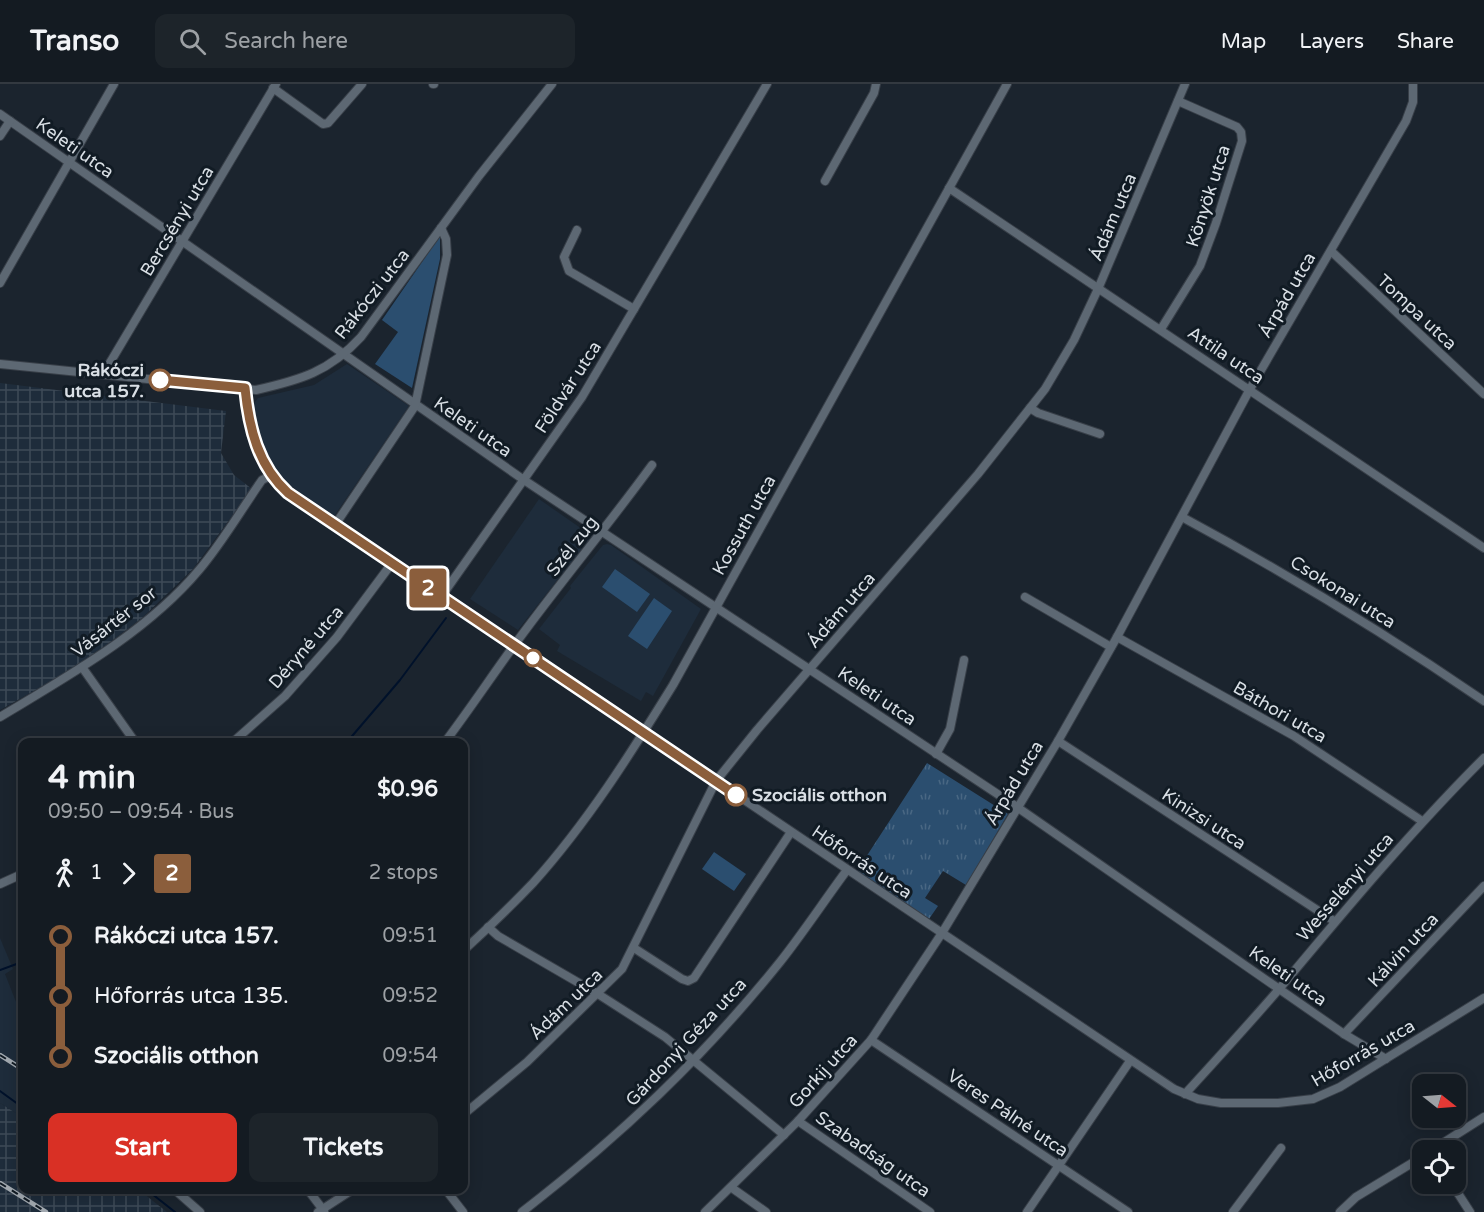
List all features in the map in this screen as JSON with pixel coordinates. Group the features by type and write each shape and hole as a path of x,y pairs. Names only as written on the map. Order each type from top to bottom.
{"street":[{"path":"0,283 114,84"},
{"path":"274,86 323,124 328,123 362,84"},
{"name":"Rákóczi utca","path":"0,364 256,390 296,381 320,370 344,354 361,337 441,228 552,84"},
{"name":"Földvár utca","path":"441,597 582,397 767,84"},
{"path":"825,181 874,93 876,84"},
{"name":"Kossuth utca","path":"468,946 532,883 576,832 644,733 673,685 1007,84"},
{"name":"Ádám utca","path":"468,1111 527,1062 622,969 716,781 978,474 1045,389 1074,340 1098,289 1185,84"},
{"name":"Árpád utca","path":"942,933 1058,741 1117,637 1250,389 1406,121 1413,102 1413,84"},
{"name":"Bercsényi utca","path":"107,374 108,366 274,86"},
{"name":"Könyök utca","path":"1161,329 1200,266 1242,141 1241,132 1237,127 1178,101"},
{"name":"Keleti utca","path":"0,114 415,406 1017,807 1344,1034 1386,1059"},
{"path":"0,136 10,121"},
{"name":"Attila utca","path":"950,188 1484,548"},
{"path":"335,525 415,406 447,255 446,239 441,228"},
{"path":"577,230 564,257 569,271 634,309"},
{"name":"Tompa utca","path":"1331,251 1484,394"},
{"name":"Hőforrás utca","path":"245,388 256,446 272,475 288,493 1131,1061 1185,1094 1221,1103 1278,1104 1302,1101 1331,1092 1484,998"},
{"path":"1030,408 1038,413 1100,434"},
{"name":"Szél zug","path":"448,738 526,629 603,532 652,465"},
{"name":"Vásártér sor","path":"0,717 82,667 147,621 198,571 262,480 272,475"},
{"name":"Csokonai utca","path":"1182,517 1264,561 1344,609 1484,701"},
{"name":"Déryné utca","path":"237,738 292,688 337,637 392,563"},
{"path":"1025,597 1111,647"},
{"name":"Báthori utca","path":"1117,637 1294,736 1422,821"},
{"path":"936,754 951,729 964,660"},
{"path":"82,667 132,738"},
{"name":"Kinizsi utca","path":"1058,741 1334,921"},
{"name":"Wesselényi utca","path":"1185,1094 1279,989 1334,921 1422,821 1484,758"},
{"path":"634,948 682,979 688,981 694,978 791,832"},
{"name":"Gárdonyi Géza utca","path":"522,1212 614,1137 694,1060 781,961 846,870"},
{"path":"0,884 18,876"},
{"name":"Kálvin utca","path":"1344,1034 1484,886"},
{"path":"488,927 498,936 598,994 665,1037 784,1135"},
{"name":"Gorkij utca","path":"705,1212 798,1122 871,1040 942,933"},
{"name":"Veres Pálné utca","path":"871,1040 1128,1212"},
{"path":"1027,1212 1131,1061"},
{"path":"1448,1140 1484,1118"},
{"name":"Szabadság utca","path":"798,1122 930,1212"},
{"path":"1233,1212 1281,1148"},
{"path":"1341,1212 1356,1197 1412,1162"},
{"path":"732,1188 766,1212"},
{"path":"180,1194 200,1212"},
{"path":"311,1194 322,1211 346,1194"},
{"path":"449,1194 463,1212"},
{"path":"1458,1194 1470,1212"}],"shaded area":[{"path":"347,364 409,406 333,518 286,482 261,451 253,405 258,398 314,385"},
{"path":"0,383 226,411 221,453 234,475 252,489 193,569 142,618 80,665 0,710"},
{"path":"539,499 592,536 518,630 470,599"},
{"path":"607,544 701,609 653,696 646,692 641,701 557,651 560,645 539,629 571,588 570,586 603,545"},
{"path":"0,938 13,969 5,974 18,1007 18,1114 0,1103"},
{"path":"0,1103 18,1114 18,1194 144,1194 167,1212 0,1212"}],"green space":[{"path":"440,236 440,259 412,388 375,364 398,332 382,320"},
{"path":"615,569 650,594 637,612 602,587"},
{"path":"654,598 672,611 647,649 628,636"},
{"path":"927,763 1008,814 966,885 943,871 925,898 938,906 929,919 857,871"},
{"path":"714,852 746,874 734,891 702,869"}],"waterway":[{"path":"350,738 400,680 446,618"},
{"path":"0,970 18,963"},
{"path":"0,1091 18,1104"},
{"path":"152,1194 175,1212"}],"railway":[{"path":"0,1055 18,1066"},
{"path":"0,1183 46,1212"}],"bus line":[{"name":"2","path":"160,380 245,388 256,446 267,469 288,493 736,795"}],"place":[{"name":"Rákóczi utca 157.","path":"160,380"},
{"name":"Szociális otthon","path":"736,795"}]}
